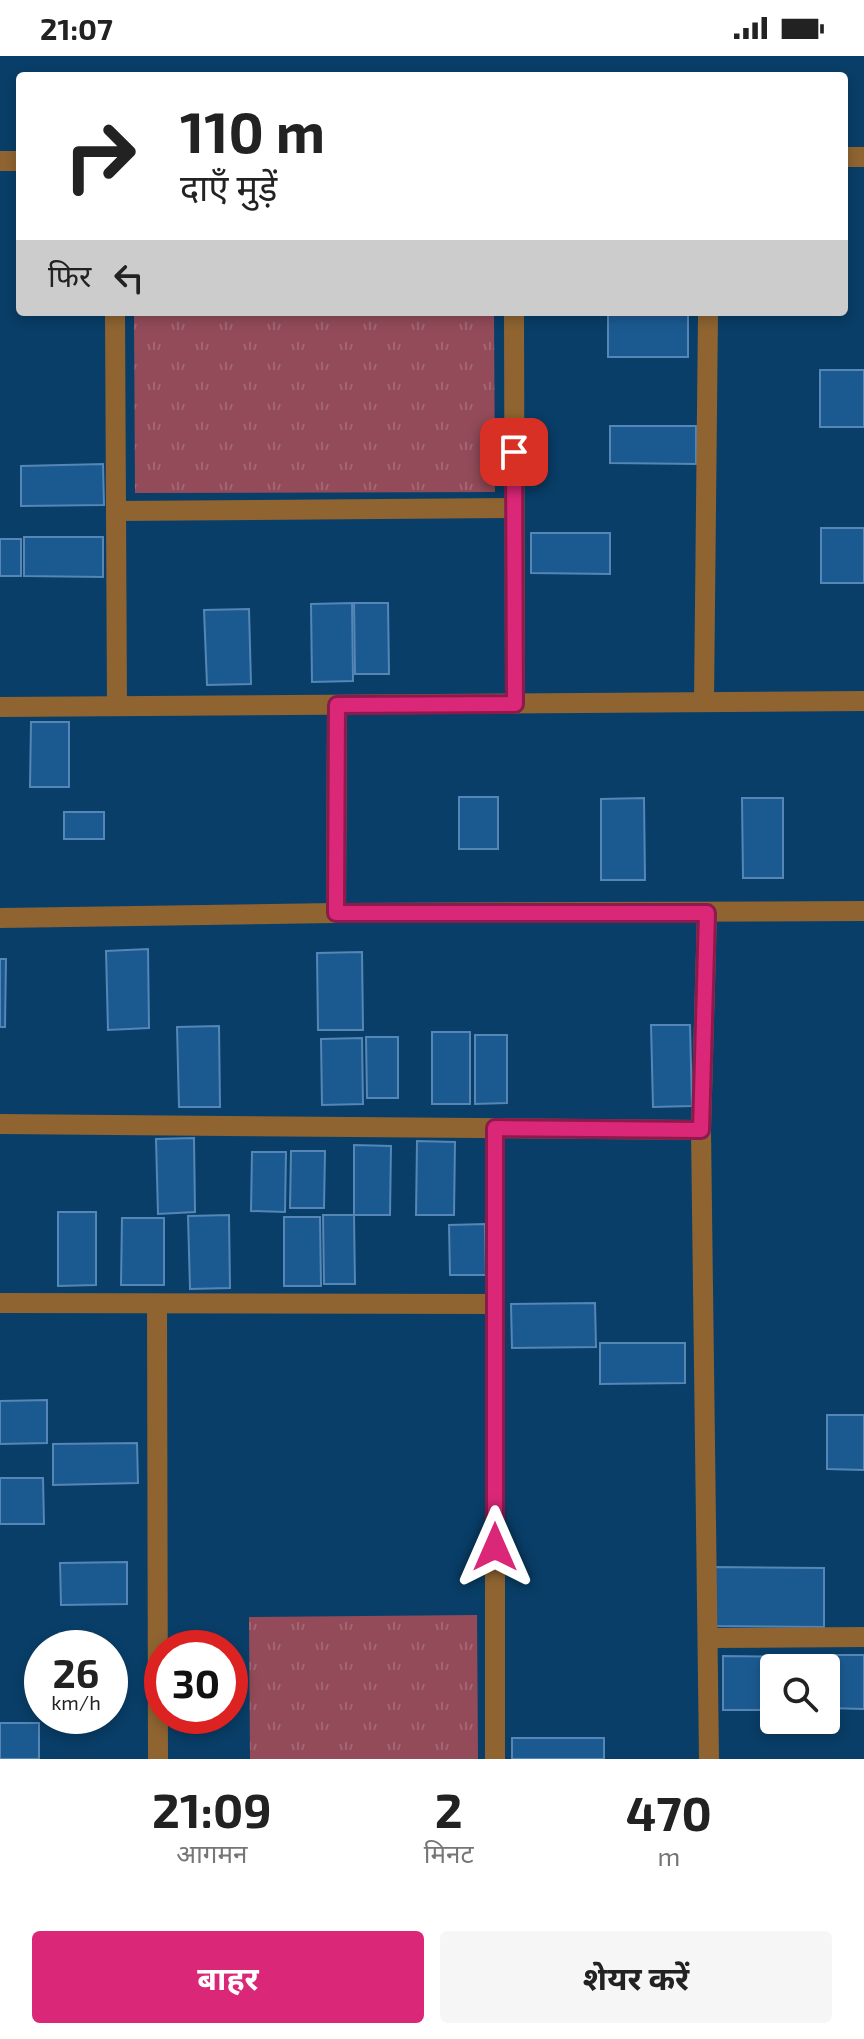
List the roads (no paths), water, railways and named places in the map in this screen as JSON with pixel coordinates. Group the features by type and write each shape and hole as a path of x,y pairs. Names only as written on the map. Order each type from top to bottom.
{"street":[{"path":"115,316 117,706"},
{"path":"514,316 515,704"},
{"path":"704,702 708,316"},
{"path":"116,511 514,508"},
{"path":"0,707 864,701"},
{"path":"336,913 337,705"},
{"path":"0,918 864,911"},
{"path":"707,913 701,1130 709,1759"},
{"path":"0,1124 701,1130"},
{"path":"495,1128 495,1759"},
{"path":"0,1303 495,1304"},
{"path":"157,1305 158,1759"},
{"path":"709,1638 864,1637"}]}
